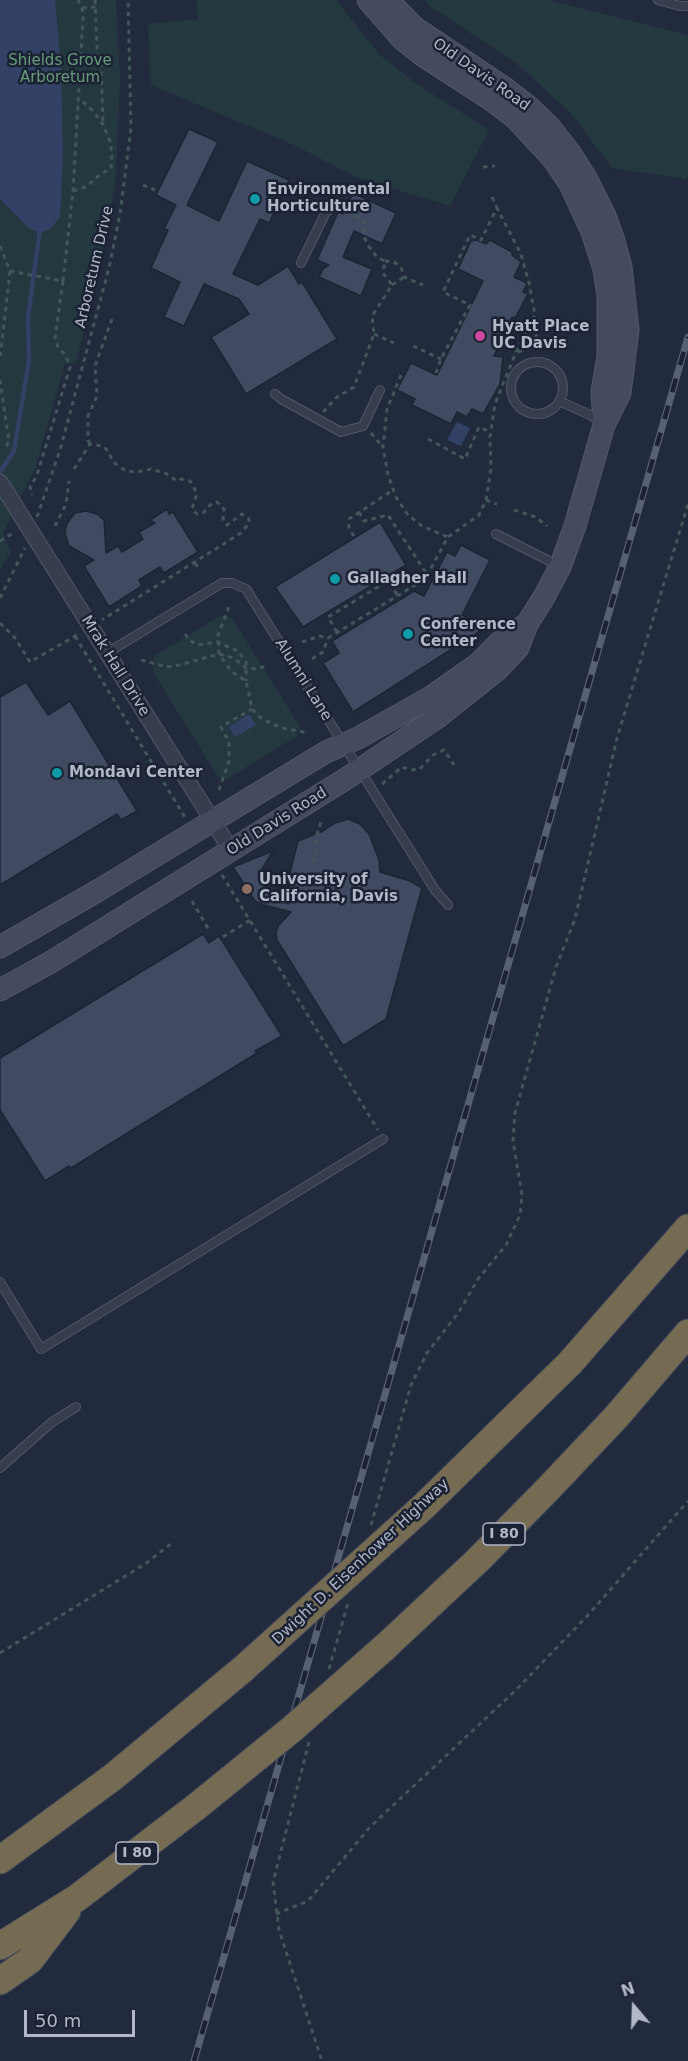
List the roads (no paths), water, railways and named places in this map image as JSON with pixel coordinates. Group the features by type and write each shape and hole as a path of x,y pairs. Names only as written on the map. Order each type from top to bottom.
{"highway":[{"name":"Dwight D. Eisenhower Highway","path":"6,1855 112,1777 243,1670 424,1506 570,1363 688,1228"},
{"name":"I 80","path":"0,1946 77,1898 196,1807 292,1729 385,1647 477,1561 548,1489 617,1416 688,1333"},
{"path":"0,1981 30,1960 77,1898"}],"street":[{"name":"Old Davis Road","path":"368,0 402,39 514,117 554,160 570,184 592,232 608,296 608,357 602,391 604,425"},
{"name":"Old Davis Road","path":"0,990 51,962 231,850 359,770 438,717 497,670 519,648 527,624 560,567 575,526 604,425 620,393 628,330 621,267 611,233 597,197 571,154 549,126 528,106 414,27 388,0"},
{"name":"Mrak Hall Drive","path":"0,482 231,850"},
{"name":"Old Davis Road","path":"0,947 99,890 326,752 358,738 431,697 478,664 504,638 527,624"}],"lane":[{"path":"658,0 688,6"},
{"path":"301,263 326,212 335,206"},
{"path":"540,362 549,365 556,370 563,385 559,401 549,411 543,413 536,414 523,410 513,396 513,379 517,372 532,363 540,362"},
{"path":"275,393 317,420 341,432 363,426 380,390"},
{"path":"559,401 590,415 604,425"},
{"path":"496,534 560,567"},
{"name":"Alumni Lane","path":"106,652 222,583 239,585 246,589 435,890 448,905"},
{"path":"0,1282 41,1349 383,1139"},
{"path":"0,1468 52,1422 76,1407"}],"water":[{"path":"0,0 55,0 61,67 63,157 60,217 50,229 40,233 29,228 0,199"},
{"path":"457,422 470,428 461,446 447,440"},
{"path":"249,714 256,725 235,737 229,727"}],"waterway":[{"path":"0,472 14,451 29,361 28,317 40,229"}],"railway":[{"path":"194,2061 688,337"}],"place":[{"name":"Environmental Horticulture","path":"255,199"},
{"name":"Hyatt Place UC Davis","path":"480,336"},
{"name":"Gallagher Hall","path":"335,579"},
{"name":"Conference Center","path":"408,634"},
{"name":"Mondavi Center","path":"57,773"},
{"name":"University of California, Davis","path":"247,889"}],"park label":[{"name":"Shields Grove Arboretum","path":"60,70"}]}
